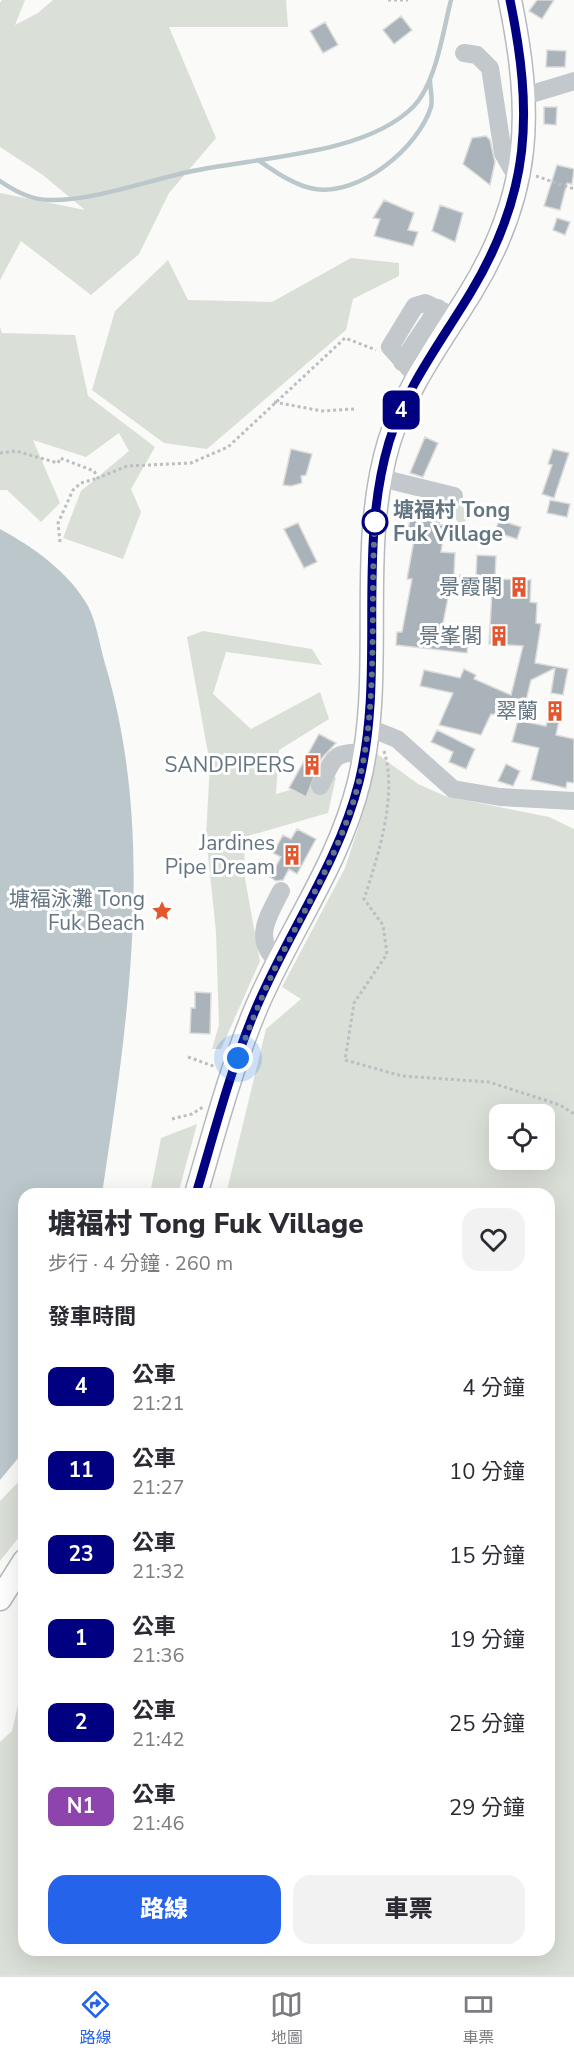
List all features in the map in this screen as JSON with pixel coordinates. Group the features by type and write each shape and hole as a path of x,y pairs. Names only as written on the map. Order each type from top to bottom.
{"main road":[{"path":"198,1188 232,1075 254,1013 278,962 317,890 341,833 352,806 364,753 373,729 374,549 381,478 410,369 447,312 497,243 520,171 525,96 510,0"},
{"path":"0,1599 18,1570"}],"street":[{"path":"464,54 477,55 490,68 503,153 512,169 520,171"},
{"path":"525,96 574,81"},
{"path":"410,369 390,347 415,306 425,303 447,312"},
{"path":"381,478 454,496"},
{"path":"373,729 397,739 453,789 500,797 574,801"},
{"path":"320,786 335,757 343,752 364,753"},
{"path":"278,962 268,953 263,931 281,891"}],"path":[{"path":"388,0 408,0"},
{"path":"520,171 574,189"},
{"path":"60,542 58,523 73,490 81,483 127,466 191,463 228,447 345,338 374,350 390,347"},
{"path":"274,402 322,411 354,409"},
{"path":"0,453 16,451 58,463 60,458 94,471 98,478"},
{"path":"373,729 390,770 381,847 364,899 383,925 387,954 354,1003 345,1060 402,1076 489,1082 560,1105 574,1114"},
{"path":"188,1057 224,1071"}],"shaded area":[{"path":"2,0 25,0 15,25 38,13 53,0 286,0 288,27 169,27 216,138 169,193 139,254 91,295 21,241 0,280 0,193 85,210 43,175 0,147 0,3"},
{"path":"351,258 399,263 399,276 353,299 346,330 207,449 164,443 92,390 115,311 168,260 188,300 272,302"},
{"path":"0,327 2,333 75,335 88,396 155,447 131,489 141,512 123,559 63,538 81,491 129,451 119,433 86,457 33,440 60,503 41,522 7,490 0,490"},
{"path":"460,501 469,519 459,524 449,507"},
{"path":"0,529 37,552 61,571 80,594 91,613 121,732 130,797 134,863 128,996 103,1188 18,1188 18,1458 0,1480"},
{"path":"203,631 312,649 322,665 226,652 213,694 251,729 320,692 329,719 279,750 276,794 336,777 328,813 244,837 245,879 260,961 221,1049 212,1049 219,1025 216,932 206,836 210,764 187,637"},
{"path":"369,748 418,784 445,796 549,817 574,829 574,1975 0,1975 0,1742 12,1731 18,1704 18,1956 555,1956 555,1188 227,1188 266,1029 301,999 282,987 345,868 364,810"},
{"path":"197,1124 180,1188 151,1188 161,1138"},
{"path":"18,1482 18,1538 0,1561 0,1501"}],"building":[{"path":"537,0 554,0 542,19 529,11"},
{"path":"401,16 412,30 394,44 383,30"},
{"path":"325,22 338,45 323,53 310,31"},
{"path":"547,50 566,51 565,67 546,67"},
{"path":"544,107 557,107 556,125 544,124"},
{"path":"486,136 490,140 495,162 490,185 463,164 472,138"},
{"path":"557,165 574,169 572,184 567,183 560,210 544,206"},
{"path":"384,200 414,213 408,230 418,232 413,246 374,236 380,219 373,218"},
{"path":"440,205 463,213 455,242 432,231"},
{"path":"557,218 570,222 565,235 553,230"},
{"path":"425,437 438,443 423,477 410,473"},
{"path":"291,449 312,454 306,475 301,476 302,483 291,486 283,485"},
{"path":"553,449 569,453 554,498 542,494 552,465 548,464"},
{"path":"550,500 570,504 567,517 547,513"},
{"path":"428,505 442,507 439,525 445,525 441,552 455,553 454,575 476,576 477,555 496,556 495,579 531,580 530,602 537,603 536,623 541,624 535,663 568,669 563,695 551,693 555,668 531,680 521,721 546,726 552,699 563,701 556,735 574,739 574,783 567,782 566,788 531,780 539,748 512,742 518,720 491,714 481,735 439,725 453,693 420,686 424,670 460,678 464,669 476,675 474,679 511,695 523,646 489,644 492,591 453,588 452,593 449,593 440,638 468,640 467,653 396,645 397,632 402,632 412,579 407,579 414,540 407,539 410,518 426,521"},
{"path":"499,520 521,527 517,539 495,532"},
{"path":"298,523 317,562 304,568 284,529"},
{"path":"437,730 475,749 466,769 449,762 453,752 431,742"},
{"name":"SANDPIPERS","path":"319,734 336,743 322,758 306,797 289,788"},
{"path":"506,764 520,771 513,786 498,781"},
{"name":"Jardines Pipe Dream","path":"297,829 316,839 297,874 289,869 283,880 276,881 270,877 281,857 273,853 283,835 291,839"},
{"path":"195,992 211,993 210,1034 190,1033 191,1008 195,1008"}],"waterway":[{"path":"0,181 30,197 50,200 84,197 188,172 307,152 366,136 392,123 413,107 421,97 428,85 438,56 451,0"},
{"path":"258,160 292,181 315,189 332,189 350,185 368,177 400,153 424,123 432,104 430,80"}],"bus line":[{"name":"4","path":"198,1188 232,1075 254,1013 278,962 317,890 352,806 360,779 369,704 376,505 388,445 403,405 417,377 485,268 506,222 514,196 524,141 525,96 520,48 510,0"}],"place":[{"name":"塘福村 Tong Fuk Village","path":"375,522"},
{"name":"景霞閣","path":"519,587"},
{"name":"景峯閣","path":"499,636"},
{"name":"翠蘭","path":"555,711"},
{"name":"SANDPIPERS","path":"312,765"},
{"name":"Jardines Pipe Dream","path":"292,855"},
{"name":"塘褔泳灘 Tong Fuk Beach","path":"162,911"}],"route":[{"path":"238,1058 254,1013 278,962 317,890 352,806 360,779 369,704 375,522"}]}
